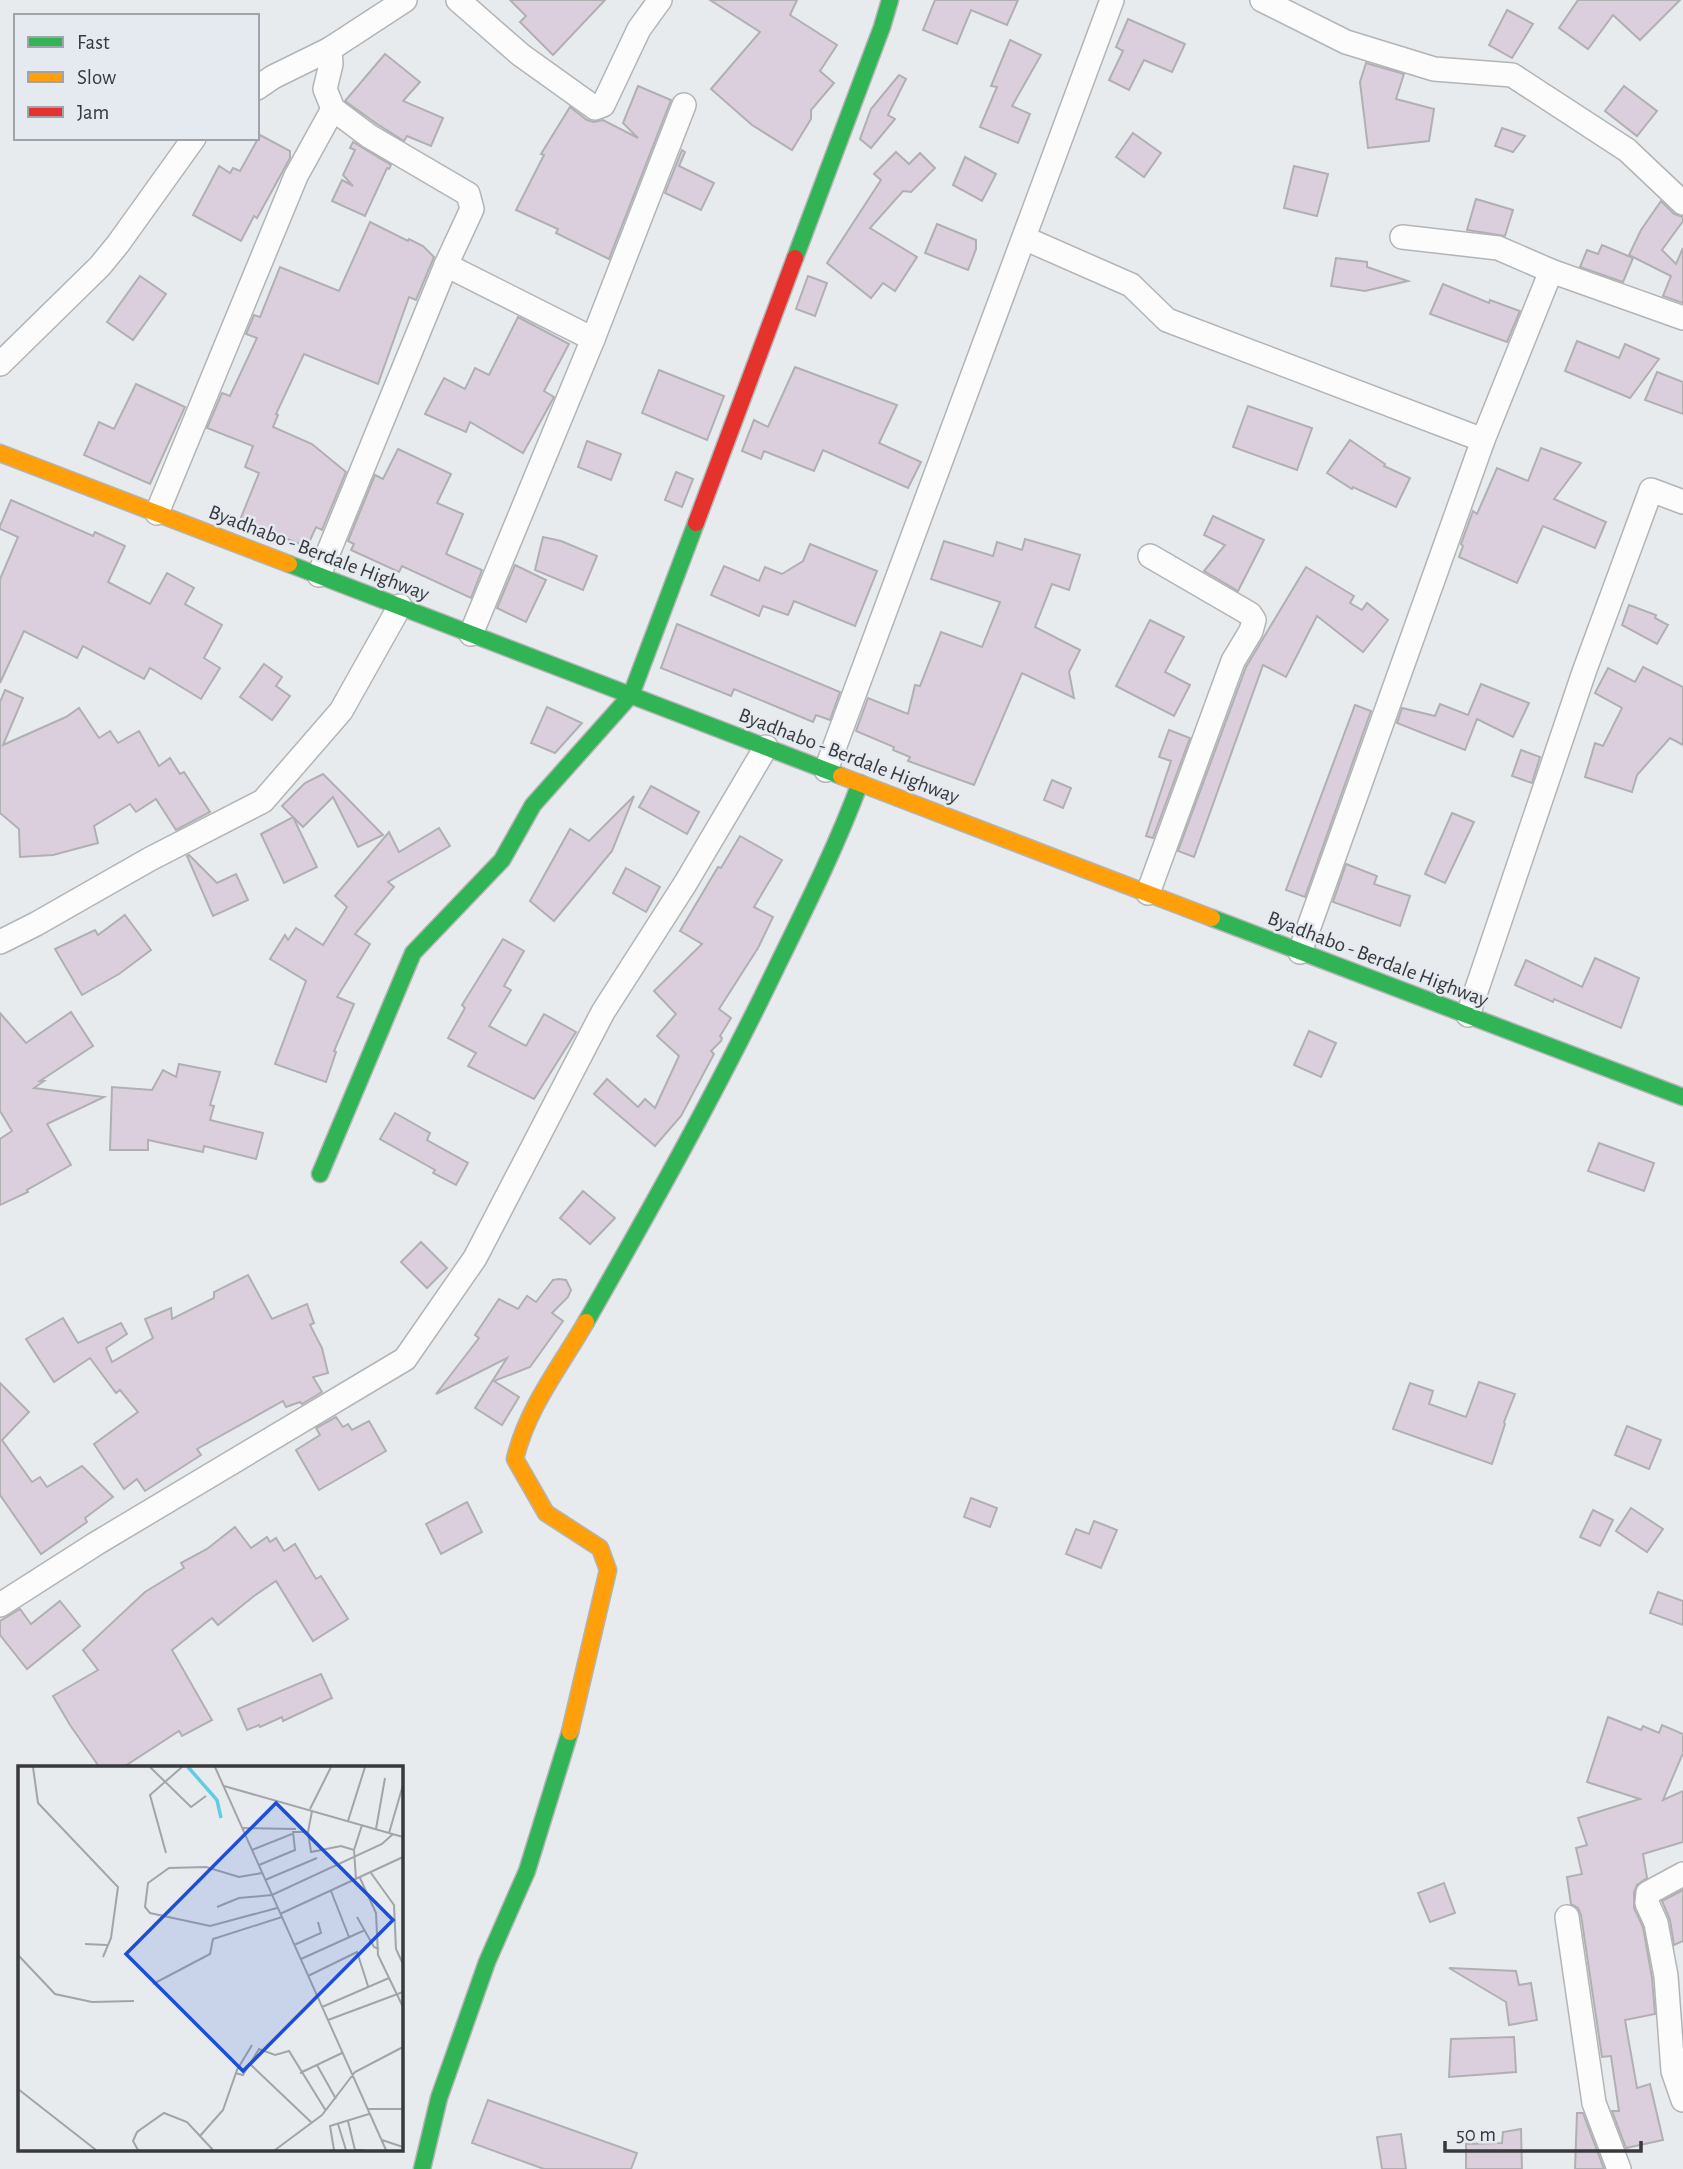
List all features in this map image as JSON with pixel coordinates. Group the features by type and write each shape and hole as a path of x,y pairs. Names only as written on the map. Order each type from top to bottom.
{"street":[{"path":"259,87 330,49 405,0"},
{"path":"458,0 521,55 595,108 603,105 639,29 660,0"},
{"path":"320,1174 413,953 502,860 533,805 631,695 890,0"},
{"path":"826,770 1112,0"},
{"path":"1262,0 1346,42 1434,69 1511,75 1627,150 1683,203"},
{"path":"319,575 446,265 472,209 468,194 369,136 333,109 325,89 331,64 330,49"},
{"path":"471,634 593,339 684,105"},
{"path":"157,513 296,176 333,109"},
{"path":"0,364 100,266 193,140"},
{"path":"1402,237 1498,248 1551,271 1683,318"},
{"path":"1024,238 1131,285 1167,320 1483,440"},
{"path":"446,265 593,339"},
{"path":"1300,952 1483,440 1551,271"},
{"name":"Byadhabo - Berdale Highway","path":"0,453 1683,1097"},
{"path":"1468,1015 1584,673 1651,490 1683,502"},
{"path":"1148,892 1233,661 1246,641 1254,620 1250,614 1150,556"},
{"path":"0,942 150,859 263,801 341,711 400,606"},
{"path":"0,1605 97,1543 405,1359 475,1258 603,1012 685,884 766,747"},
{"path":"422,2169 439,2098 487,1962 527,1871 566,1750 608,1570 600,1548 546,1513 515,1459 521,1434 531,1412 666,1183 736,1051 840,837 860,783"},
{"path":"1683,1874 1648,1893 1647,1903 1656,1923 1666,1976 1683,2100"},
{"path":"1567,1917 1594,2103 1619,2169"}],"building":[{"path":"510,0 605,0 553,55 520,22 526,16"},
{"path":"710,0 797,0 790,15 837,45 820,71 834,83 811,110 811,119 792,150 752,125 711,89 760,32"},
{"path":"935,0 1018,0 1007,25 971,10 957,44 923,30"},
{"path":"1578,0 1680,0 1640,40 1613,15 1588,49 1559,28"},
{"path":"1507,10 1533,24 1512,58 1489,45"},
{"path":"1128,19 1185,44 1172,72 1144,60 1129,90 1109,80 1123,51 1116,47"},
{"path":"1010,40 1041,55 1012,106 1030,114 1018,143 980,127 997,87 991,86"},
{"path":"385,54 420,82 403,101 443,118 431,146 407,136 404,141 345,101"},
{"path":"1366,63 1404,74 1396,99 1434,109 1429,141 1368,148 1360,82"},
{"path":"899,75 906,79 888,115 895,119 871,148 860,139 871,109"},
{"path":"638,86 671,100 609,259 556,233 558,229 516,210 544,155 541,154 570,107 587,120 603,120 638,138 623,123"},
{"path":"1624,86 1657,111 1637,136 1605,111"},
{"path":"1502,128 1525,136 1513,152 1495,146"},
{"path":"1133,133 1161,153 1144,177 1116,157"},
{"path":"259,137 290,151 290,158 241,241 193,215 219,166 230,173 233,168 240,171"},
{"path":"353,142 391,165 387,168 365,216 332,201 342,180 353,186 343,175 355,150 350,148"},
{"path":"682,150 685,152 679,166 714,183 701,210 665,193"},
{"path":"896,152 909,164 920,153 935,168 911,192 903,191 870,228 917,257 895,291 883,283 871,298 827,263 881,180 874,174"},
{"path":"965,157 996,174 982,201 953,185"},
{"path":"1294,166 1328,174 1317,216 1284,208"},
{"path":"1476,199 1513,210 1505,236 1467,230"},
{"path":"1661,201 1674,214 1683,217 1683,221 1662,250 1676,264 1683,248 1683,303 1663,296 1671,276 1629,255 1641,230"},
{"path":"370,222 423,246 434,257 416,300 409,297 378,384 304,354 276,414 278,415 273,427 312,444 346,472 322,530 316,527 307,547 240,520 259,473 245,467 253,446 207,428 222,393 230,396 257,338 246,334 254,315 260,317 280,267 339,291"},
{"path":"937,224 976,240 976,249 968,270 925,253"},
{"path":"1602,245 1633,258 1623,282 1580,267 1587,250 1598,254"},
{"path":"1336,258 1367,262 1367,267 1408,281 1365,291 1331,286"},
{"path":"140,276 166,294 133,340 107,322"},
{"path":"808,276 827,283 815,316 796,309"},
{"path":"1443,284 1489,303 1490,300 1520,311 1507,342 1430,314"},
{"path":"518,317 569,344 544,391 554,397 523,453 470,422 466,432 425,414 444,378 465,389 475,368 489,375"},
{"path":"1577,341 1619,358 1625,344 1659,359 1630,398 1565,371"},
{"path":"795,367 897,405 879,443 921,462 908,488 823,450 814,471 764,451 761,459 742,451 754,420 768,427"},
{"path":"659,370 724,396 707,440 642,413"},
{"path":"1657,372 1683,382 1683,414 1645,400"},
{"path":"136,384 185,407 150,484 84,455 99,422 114,429"},
{"path":"1248,406 1312,428 1297,470 1233,447"},
{"path":"1350,440 1385,464 1384,466 1410,478 1396,507 1353,487 1352,489 1327,473"},
{"path":"587,441 621,454 611,480 578,467"},
{"path":"1541,448 1581,463 1554,499 1606,522 1595,548 1543,526 1517,583 1459,557 1463,546 1461,544 1473,511 1477,514 1497,468 1528,481"},
{"path":"398,449 451,474 437,503 463,514 446,554 482,570 471,598 402,566 399,572 351,550 354,544 348,541 375,475 383,479"},
{"path":"676,472 693,479 682,507 665,500"},
{"path":"11,500 93,536 95,532 125,546 108,582 150,604 167,573 194,588 185,604 222,625 204,658 220,668 201,699 150,668 144,679 83,646 77,658 24,631 0,683 0,579 18,537 0,529 0,526"},
{"path":"1213,516 1264,540 1238,591 1204,571 1225,545 1204,535"},
{"path":"543,537 561,541 597,556 583,590 535,570"},
{"path":"1025,539 1080,555 1069,590 1052,584 1035,627 1080,650 1069,672 1074,698 1022,673 974,785 908,761 910,757 893,750 894,747 856,731 868,698 908,714 915,685 920,686 941,632 982,647 1000,602 931,579 944,541 993,556 997,542 1022,550"},
{"path":"810,544 877,571 855,626 794,601 788,615 763,606 759,616 711,595 724,566 759,581 765,567 782,574 803,561"},
{"path":"515,565 546,580 526,622 497,608"},
{"path":"1306,567 1354,596 1350,603 1362,610 1367,603 1388,620 1363,652 1317,616 1286,677 1263,665 1194,857 1178,851 1246,667"},
{"path":"1629,605 1656,615 1655,618 1668,625 1657,644 1622,625"},
{"path":"1150,620 1184,637 1165,672 1190,685 1174,716 1116,686"},
{"path":"677,624 840,692 830,720 816,715 813,722 734,689 731,696 661,668"},
{"path":"264,664 282,677 276,686 290,696 272,720 240,697"},
{"path":"1643,667 1683,687 1683,745 1670,738 1637,775 1632,792 1585,777 1595,743 1603,746 1622,708 1595,693 1608,668 1635,682"},
{"path":"1481,684 1529,703 1513,737 1477,719 1465,750 1397,723 1402,708 1435,716 1440,704 1468,715"},
{"path":"5,690 23,698 3,745 66,717 79,708 99,738 110,731 118,743 139,731 159,766 170,758 180,774 184,772 210,812 176,830 156,799 136,812 130,804 94,826 98,843 53,855 20,857 19,829 0,813 0,702"},
{"path":"1355,705 1371,711 1305,897 1286,890"},
{"path":"547,707 582,723 555,753 531,743"},
{"path":"1169,730 1190,738 1153,838 1146,836 1171,761 1159,757"},
{"path":"1521,750 1540,757 1532,783 1512,776"},
{"path":"323,774 383,835 358,847 333,797 303,827 282,806 305,783"},
{"path":"1052,780 1071,788 1063,808 1044,800"},
{"path":"651,786 699,812 687,834 639,807"},
{"path":"634,796 612,851 554,921 530,901 570,829 589,841"},
{"path":"1452,813 1474,822 1445,883 1425,874"},
{"path":"293,817 317,867 284,883 261,834"},
{"path":"439,828 450,846 388,882 394,887 355,934 370,944 337,997 354,1004 334,1051 336,1052 326,1082 275,1064 306,981 270,959 285,935 288,940 296,928 323,945 347,907 335,896 389,832 399,852"},
{"path":"740,836 782,860 754,907 773,917 758,948 719,1009 731,1018 720,1036 721,1041 711,1051 714,1054 681,1116 655,1146 594,1094 607,1079 638,1107 645,1099 655,1108 679,1056 657,1036 676,1014 654,991 702,944 680,931"},
{"path":"187,856 217,883 236,874 248,900 213,916"},
{"path":"1346,864 1377,876 1374,884 1410,896 1400,926 1333,902"},
{"path":"626,868 660,887 646,912 613,893"},
{"path":"125,915 151,950 119,974 82,995 55,949 95,930 98,935"},
{"path":"503,939 524,951 504,986 511,990 489,1026 526,1046 544,1014 576,1032 534,1099 468,1066 476,1053 448,1038 465,1008 462,1005"},
{"path":"1595,958 1639,978 1621,1028 1515,985 1526,960 1582,987"},
{"path":"71,1012 93,1046 40,1081 44,1081 34,1088 104,1097 47,1124 71,1165 27,1190 28,1192 0,1205 0,1139 12,1131 0,1111 0,1013 26,1043"},
{"path":"1309,1031 1336,1043 1321,1077 1294,1065"},
{"path":"179,1064 220,1072 210,1105 214,1106 210,1120 263,1133 256,1159 204,1146 203,1152 148,1140 148,1150 110,1150 112,1087 152,1090 163,1070 176,1077"},
{"path":"395,1113 430,1133 427,1140 468,1163 456,1185 380,1139"},
{"path":"1599,1143 1654,1163 1644,1191 1588,1171"},
{"path":"583,1191 615,1218 590,1244 560,1218"},
{"path":"421,1242 447,1268 427,1288 401,1262"},
{"path":"248,1275 272,1319 307,1304 314,1323 310,1325 322,1348 328,1373 313,1377 322,1392 302,1404 300,1402 286,1407 283,1401 197,1449 201,1455 145,1491 137,1479 124,1489 94,1444 138,1412 120,1390 116,1393 90,1358 54,1382 26,1339 63,1318 78,1343 121,1323 127,1334 106,1348 112,1362 153,1338 145,1319 171,1308 172,1319 214,1298 214,1292"},
{"path":"553,1280 566,1280 571,1290 568,1297 552,1313 563,1321 530,1367 494,1381 519,1397 502,1425 475,1408 507,1358 436,1394 479,1338 475,1335 499,1299 518,1309 527,1296 536,1302"},
{"path":"1479,1382 1515,1394 1492,1464 1393,1429 1410,1383 1433,1391 1429,1404 1466,1417"},
{"path":"0,1383 29,1412 2,1440 32,1482 40,1477 47,1487 82,1466 113,1497 85,1518 87,1522 41,1554 0,1495"},
{"path":"336,1417 343,1427 348,1424 352,1430 369,1421 386,1451 319,1490 296,1450 320,1435 316,1428"},
{"path":"1627,1426 1661,1440 1649,1469 1615,1455"},
{"path":"971,1498 997,1508 990,1527 964,1517"},
{"path":"467,1502 482,1532 441,1554 426,1524"},
{"path":"1631,1508 1663,1529 1647,1552 1616,1531"},
{"path":"1593,1510 1613,1520 1600,1546 1580,1537"},
{"path":"1094,1521 1117,1530 1101,1568 1066,1554 1076,1529 1089,1534"},
{"path":"235,1527 251,1548 267,1537 270,1542 276,1538 284,1551 295,1544 316,1579 321,1576 348,1619 313,1641 276,1581 218,1625 212,1618 172,1650 212,1720 182,1736 179,1731 125,1766 99,1766 53,1696 98,1670 83,1650 145,1592 184,1568 181,1563 207,1549"},
{"path":"1658,1592 1683,1601 1683,1625 1650,1613"},
{"path":"60,1601 80,1626 27,1669 0,1635 0,1621 20,1609 31,1624"},
{"path":"321,1674 332,1698 283,1721 282,1717 247,1730 238,1709"},
{"path":"1608,1717 1641,1730 1643,1726 1659,1733 1662,1725 1683,1734 1683,1753 1663,1800 1683,1791 1683,1842 1643,1854 1647,1878 1637,1885 1634,1892 1634,1908 1643,1927 1652,1978 1655,2014 1625,2020 1637,2088 1650,2084 1663,2140 1626,2148 1612,2111 1619,2111 1611,2056 1602,2057 1581,1915 1578,1908 1571,1904 1567,1877 1582,1874 1576,1848 1587,1845 1578,1818 1640,1799 1587,1782"},
{"path":"1444,1883 1455,1913 1430,1922 1418,1893"},
{"path":"1683,1890 1683,1941 1674,1945 1670,1920 1662,1901"},
{"path":"1449,1968 1516,1971 1519,1985 1531,1983 1537,2020 1509,2025 1506,2002"},
{"path":"1514,2037 1516,2072 1449,2077 1451,2039"},
{"path":"488,2100 637,2153 631,2169 544,2169 472,2143"},
{"path":"1577,2113 1583,2113 1604,2169 1575,2169"},
{"path":"1521,2129 1522,2169 1466,2169 1466,2144 1502,2143 1503,2132"},
{"path":"1401,2134 1406,2169 1382,2169 1377,2137"}],"traffic: fast":[{"path":"795,258 890,0"},
{"path":"320,1174 413,953 502,860 533,805 631,695 696,523"},
{"path":"289,564 841,776"},
{"path":"586,1322 757,1008 822,874 860,783"},
{"path":"1212,918 1683,1097"},
{"path":"422,2169 439,2098 487,1962 527,1871 570,1732"}],"traffic: slow":[{"path":"0,453 289,564"},
{"path":"841,776 1212,918"},
{"path":"570,1732 608,1570 600,1548 546,1513 515,1459 527,1422 586,1322"}],"traffic: jam":[{"path":"696,523 795,258"}]}
